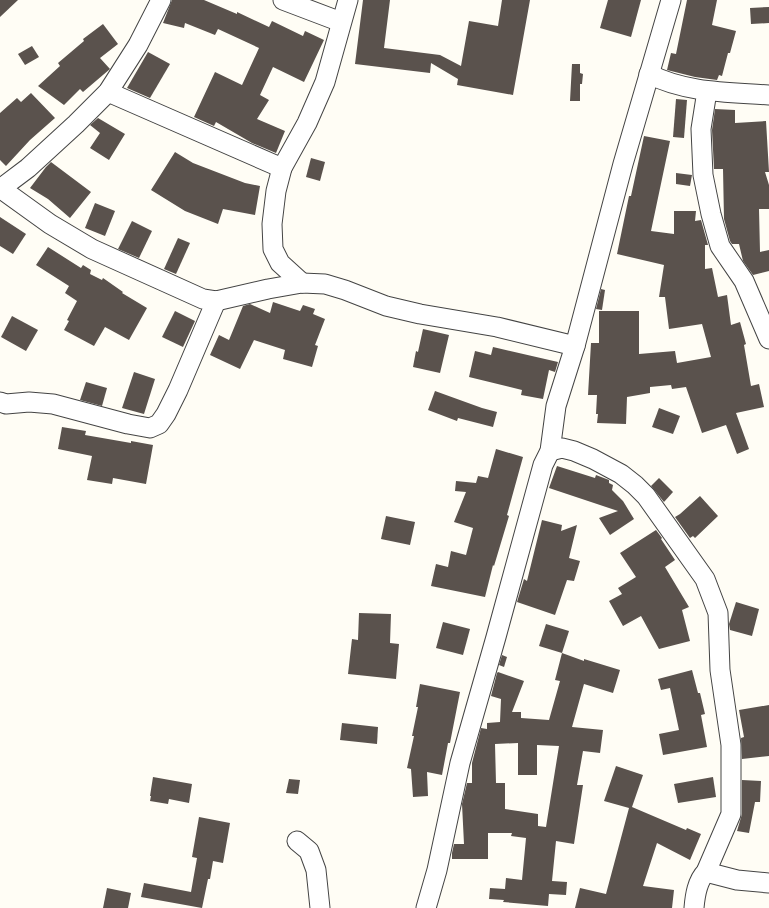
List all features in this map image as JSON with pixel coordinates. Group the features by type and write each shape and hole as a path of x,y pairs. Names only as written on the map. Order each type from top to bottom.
{"street":[{"path":"161,0 138,45 108,92 76,124 33,163 0,188 50,224 92,249 203,299 216,301 302,283 325,284 386,306 420,314 497,327 575,346"},
{"path":"283,0 342,22"},
{"path":"302,283 280,263 273,249 272,224 276,191 282,168 307,123 326,82 348,0"},
{"path":"556,450 552,426 556,406 575,346 624,164 671,0"},
{"path":"649,74 707,91 769,95"},
{"path":"707,91 702,129 703,175 713,221 720,246 744,281 769,338"},
{"path":"108,92 282,168"},
{"path":"0,402 6,404 29,402 52,404 128,424 150,428 159,424 175,396 216,301"},
{"path":"556,450 574,451 621,474 646,496 705,579 718,613 720,670 731,745 731,814 706,872 701,877 695,896 694,908"},
{"path":"426,908 460,763 543,465 556,450"},
{"path":"297,841 309,851 316,870 320,908"},
{"path":"706,872 737,880 769,883"}],"building":[{"path":"0,0 18,0 0,17"},
{"path":"172,0 204,0 237,14 237,12 269,27 272,21 303,36 305,31 324,40 304,82 273,67 260,95 269,100 257,119 285,131 276,153 252,143 216,122 214,126 194,117 215,72 242,85 259,48 218,29 215,35 185,23 184,28 163,23"},
{"path":"363,0 390,0 384,48 440,55 461,66 469,21 498,26 502,0 530,0 513,95 457,85 458,79 431,63 430,73 355,64"},
{"path":"608,0 641,0 631,37 600,28"},
{"path":"687,0 717,0 712,25 736,31 722,76 719,75 717,80 695,77 667,70 671,53 676,54"},
{"path":"769,7 769,23 751,24 750,8"},
{"path":"103,24 118,44 100,58 110,69 83,92 80,89 64,105 38,86 60,66 58,63 84,41 83,39"},
{"path":"32,46 39,57 25,65 18,54"},
{"path":"148,52 170,64 150,98 127,88"},
{"path":"572,64 580,64 580,73 583,74 582,84 580,84 580,101 570,101"},
{"path":"31,93 55,118 30,140 6,166 0,160 0,113 17,98 21,102"},
{"path":"676,99 687,100 684,138 673,137"},
{"path":"715,109 735,110 735,123 766,121 769,172 765,172 769,185 769,209 759,209 760,252 769,250 769,271 753,275 743,261 739,244 732,244 730,241 724,219 723,169 714,169 712,130"},
{"path":"98,118 125,134 109,160 90,148 100,133 90,125"},
{"path":"644,136 670,141 651,231 674,234 674,211 696,211 695,221 701,220 708,245 705,245 705,269 712,268 718,297 727,295 731,325 740,322 746,344 744,345 751,386 759,384 764,407 736,413 749,449 737,454 726,425 702,433 686,387 672,389 671,385 650,387 650,393 627,397 626,424 597,423 597,395 588,395 591,343 599,343 599,311 639,311 639,354 675,351 677,363 711,357 702,324 669,329 665,297 659,297 664,265 617,254 629,196 631,196"},
{"path":"175,152 193,163 245,183 260,186 255,215 223,209 218,224 185,211 151,190"},
{"path":"311,158 325,162 320,181 306,177"},
{"path":"51,162 91,192 70,218 48,199 30,188"},
{"path":"676,173 692,175 690,186 676,184"},
{"path":"95,203 115,211 105,236 85,228"},
{"path":"0,217 26,234 13,254 0,246"},
{"path":"132,221 152,231 139,258 118,249"},
{"path":"178,238 190,243 176,274 164,269"},
{"path":"48,247 81,268 83,265 91,270 90,274 102,280 103,278 123,292 122,293 147,308 129,340 105,327 94,346 64,330 69,321 67,320 77,301 65,293 69,286 36,265"},
{"path":"601,289 605,290 602,310 596,309"},
{"path":"273,302 300,311 303,305 315,309 313,314 325,319 315,345 318,346 312,367 283,359 285,350 254,340 240,369 210,355 219,335 229,340 243,306 250,304 270,313"},
{"path":"175,311 195,321 183,347 162,337"},
{"path":"12,316 38,330 26,351 1,337"},
{"path":"423,329 449,335 440,373 413,367"},
{"path":"493,347 558,362 555,372 549,370 543,399 521,395 522,390 469,377 475,351 491,355"},
{"path":"134,372 155,379 144,414 122,408"},
{"path":"86,382 107,388 102,406 80,400"},
{"path":"435,391 497,412 493,427 458,418 457,421 428,410"},
{"path":"659,408 680,416 673,434 652,427"},
{"path":"62,427 86,431 85,435 131,443 131,441 153,445 146,484 113,478 112,484 87,480 92,456 58,449"},
{"path":"496,449 523,457 507,515 509,516 494,566 493,565 485,597 431,586 436,564 448,567 451,551 466,555 473,528 454,522 466,492 455,491 456,481 476,483 478,476 488,478"},
{"path":"557,466 595,478 596,475 609,480 609,483 613,485 612,490 623,501 634,519 610,535 599,518 618,511 549,488"},
{"path":"659,478 673,492 664,502 651,486"},
{"path":"700,496 718,516 695,538 693,536 690,538 675,517"},
{"path":"386,516 415,522 410,545 381,539"},
{"path":"542,520 562,525 561,531 577,525 569,558 580,561 574,581 567,580 555,615 517,602 524,579 527,581"},
{"path":"656,530 675,560 665,567 689,607 682,610 690,641 659,649 641,616 623,626 609,601 622,594 618,588 636,577 620,553"},
{"path":"736,602 759,609 752,636 730,630 729,624"},
{"path":"359,613 391,614 390,643 399,644 396,679 348,674 352,639 358,640"},
{"path":"443,622 470,629 463,655 436,648"},
{"path":"546,624 569,631 562,653 539,646"},
{"path":"562,653 584,661 584,659 620,670 613,693 584,684 572,727 603,730 600,753 583,751 577,785 583,785 574,844 556,841 552,881 567,882 566,895 549,894 548,906 503,902 504,900 489,899 490,888 505,889 506,878 522,880 526,838 511,836 512,833 488,833 488,859 452,859 452,853 454,844 464,844 462,804 467,783 472,783 472,763 481,728 487,729 487,723 500,722 501,699 491,696 497,673 498,672 524,681 512,712 521,712 521,718 549,720 560,681 555,680","holes":["518,743 518,775 537,775 537,745 559,746 546,827 538,826 538,814 505,809 505,783 496,783 495,744"]},
{"path":"502,655 507,657 504,667 499,665"},
{"path":"692,670 705,714 701,715 707,747 663,755 659,734 679,730 670,688 661,690 658,679"},
{"path":"420,684 460,692 442,775 427,772 428,796 413,797 411,769 407,768 414,736 412,736 418,707 416,707"},
{"path":"769,705 769,756 742,759 741,738 744,737 739,710"},
{"path":"342,723 378,727 377,744 340,740"},
{"path":"616,766 643,775 632,807 686,830 687,828 701,834 690,860 657,843 643,886 674,890 672,908 575,908 580,888 606,894 629,808 604,801"},
{"path":"153,777 192,784 189,803 169,799 168,804 150,801"},
{"path":"713,777 716,797 678,803 674,784"},
{"path":"289,779 300,780 298,794 286,793"},
{"path":"742,780 761,781 760,802 755,802 749,833 737,831 742,814"},
{"path":"199,817 230,823 223,863 213,861 202,908 141,897 144,883 191,892 197,858 192,857"},
{"path":"107,888 131,893 128,908 103,908"}]}
